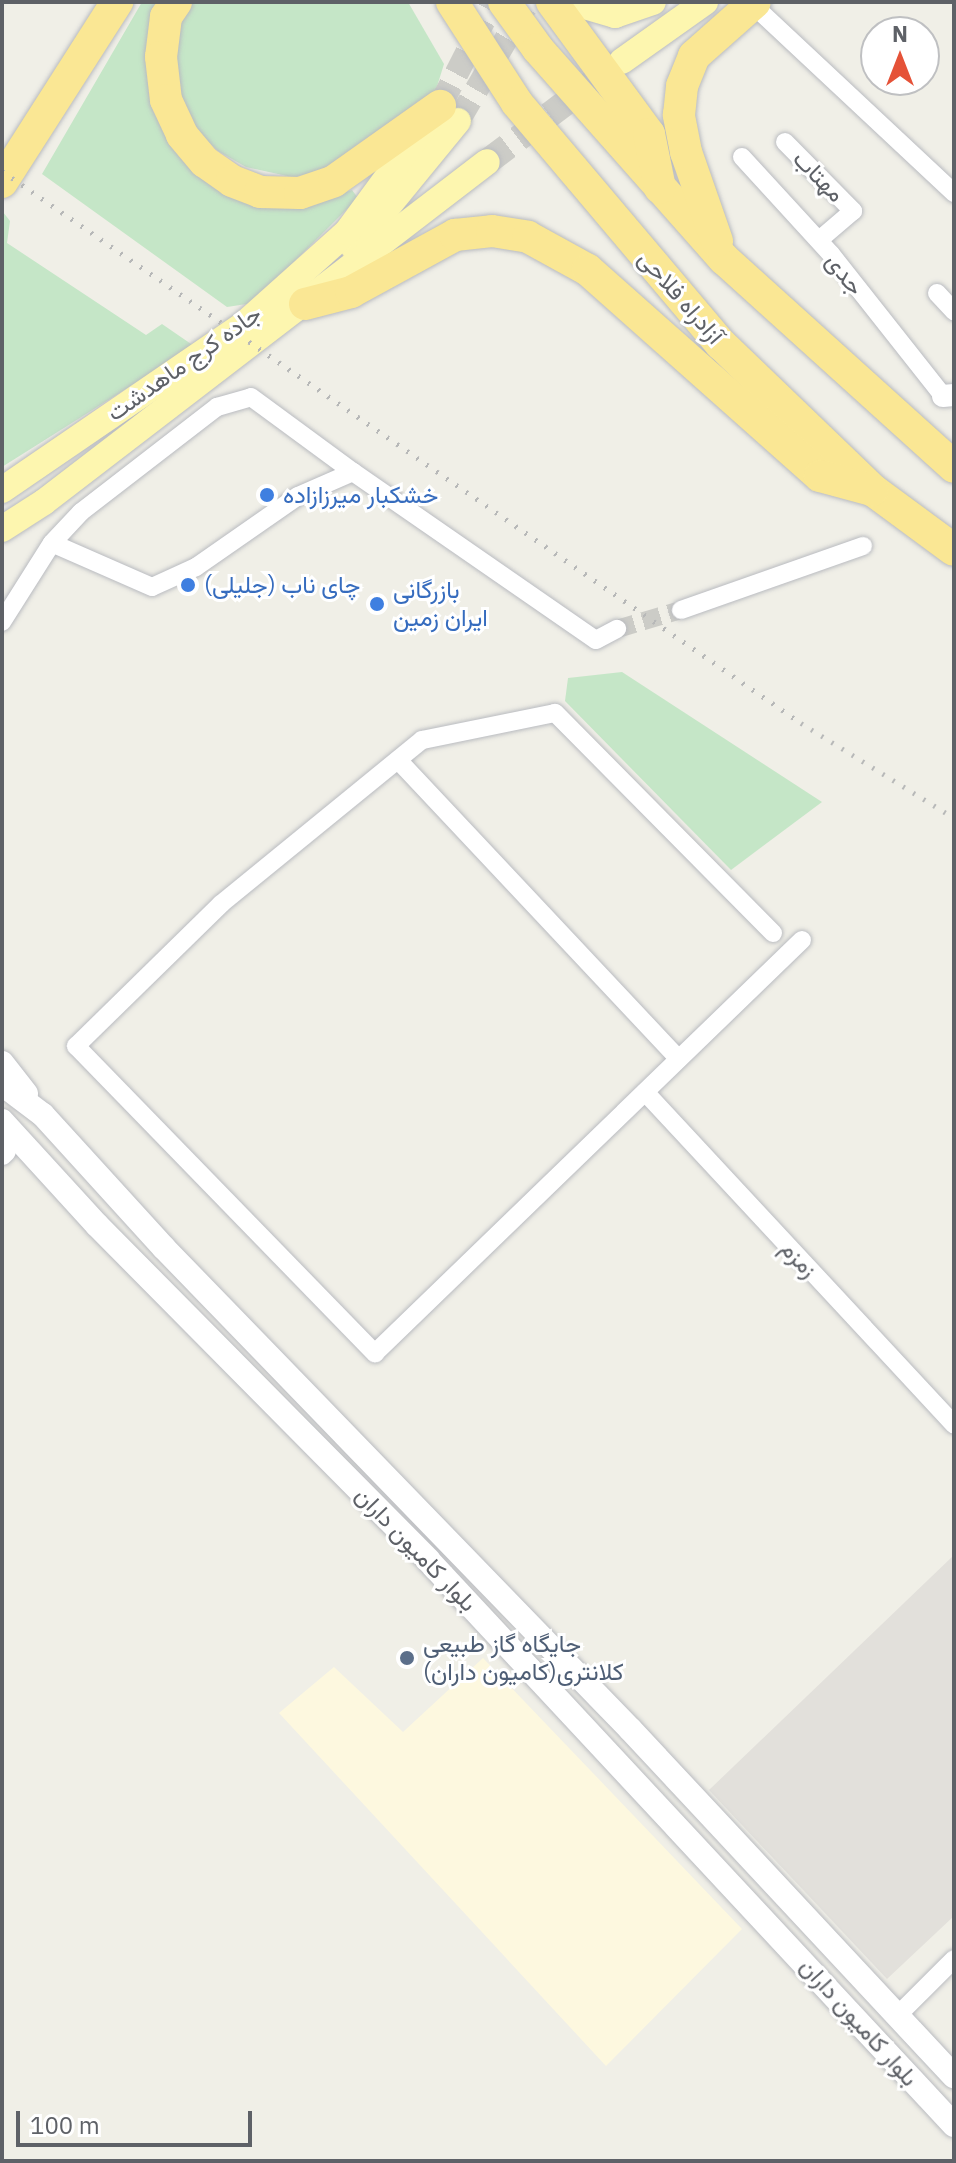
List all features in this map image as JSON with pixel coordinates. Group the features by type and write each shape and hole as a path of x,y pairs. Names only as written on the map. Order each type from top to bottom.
{"highway":[{"path":"2,182 117,2"},
{"path":"176,2 166,17 161,57 166,100 182,135 205,162 246,187 300,193 334,181 449,114"},
{"path":"504,2 538,49 660,191 724,259 954,467"},
{"path":"552,2 649,134 660,191"},
{"path":"724,259 686,152 679,115 682,86 694,56 754,3"},
{"name":"آزادراه فلاحی","path":"451,7 517,103 690,308 874,491 954,550"},
{"path":"305,304 351,292 455,235 492,231 528,237 588,270 820,476 874,491"}],"main road":[{"path":"571,2 615,15 653,2"},
{"path":"622,61 705,2"},
{"path":"305,304 308,294 381,221 449,114"},
{"name":"جاده کرج ماهدشت","path":"2,490 243,325 347,232 449,114"},
{"path":"305,304 487,162"},
{"name":"جاده کرج ماهدشت","path":"2,529 44,502 305,304"},
{"path":"2,479 80,436"},
{"path":"2,543 44,502"},
{"path":"2,1063 43,1115"},
{"name":"بلوار کامیون داران","path":"2,1084 43,1115 175,1260 630,1729 953,2076"},
{"name":"بلوار کامیون داران","path":"2,1121 73,1199 428,1560 954,2125"},
{"path":"3,1151 73,1199"},
{"path":"926,2096 953,2076"}],"street":[{"path":"754,3 954,193"},
{"name":"مهتاب","path":"785,142 860,217 819,240"},
{"name":"جدی","path":"742,157 819,240 948,396"},
{"path":"937,293 954,311"},
{"path":"2,622 52,543 95,500 217,407 251,397 353,472 596,640 617,629"},
{"path":"52,543 152,587 196,567 298,496 353,472"},
{"path":"681,610 863,546"},
{"path":"773,933 555,713 422,740 221,904 76,1046 375,1353 802,940"},
{"path":"398,760 679,1059"},
{"name":"زمزم","path":"645,1092 954,1425"},
{"path":"898,2015 954,1959"}],"shaded area":[{"path":"954,1555 954,1916 887,1979 709,1790"},
{"path":"483,1658 742,1929 606,2066 279,1713 334,1667 403,1732"}],"green space":[{"path":"142,2 166,2 149,82 153,111 172,141 320,201 352,190 358,198 253,303 227,307 42,174"},
{"path":"190,2 408,2 444,64 434,96 378,144 301,179 246,167 218,151 186,121 169,60 175,28"},
{"path":"3,212 10,221 7,243 146,335 162,324 194,346 2,467"},
{"path":"622,672 822,802 731,870 565,701 568,678"}],"tunnel":[{"path":"440,106 493,2"},
{"path":"458,121 528,2"},
{"path":"487,162 593,82"},
{"path":"617,629 681,610"}],"railway":[{"path":"2,171 801,723 954,818"}],"place":[{"name":"خشکبار میرزازاده","path":"267,495"},
{"name":"چای ناب (جلیلی)","path":"188,585"},
{"name":"بازرگانی ایران زمین","path":"377,604"},
{"name":"جایگاه گاز طبیعی کلانتری(کامیون داران)","path":"407,1658"}]}
